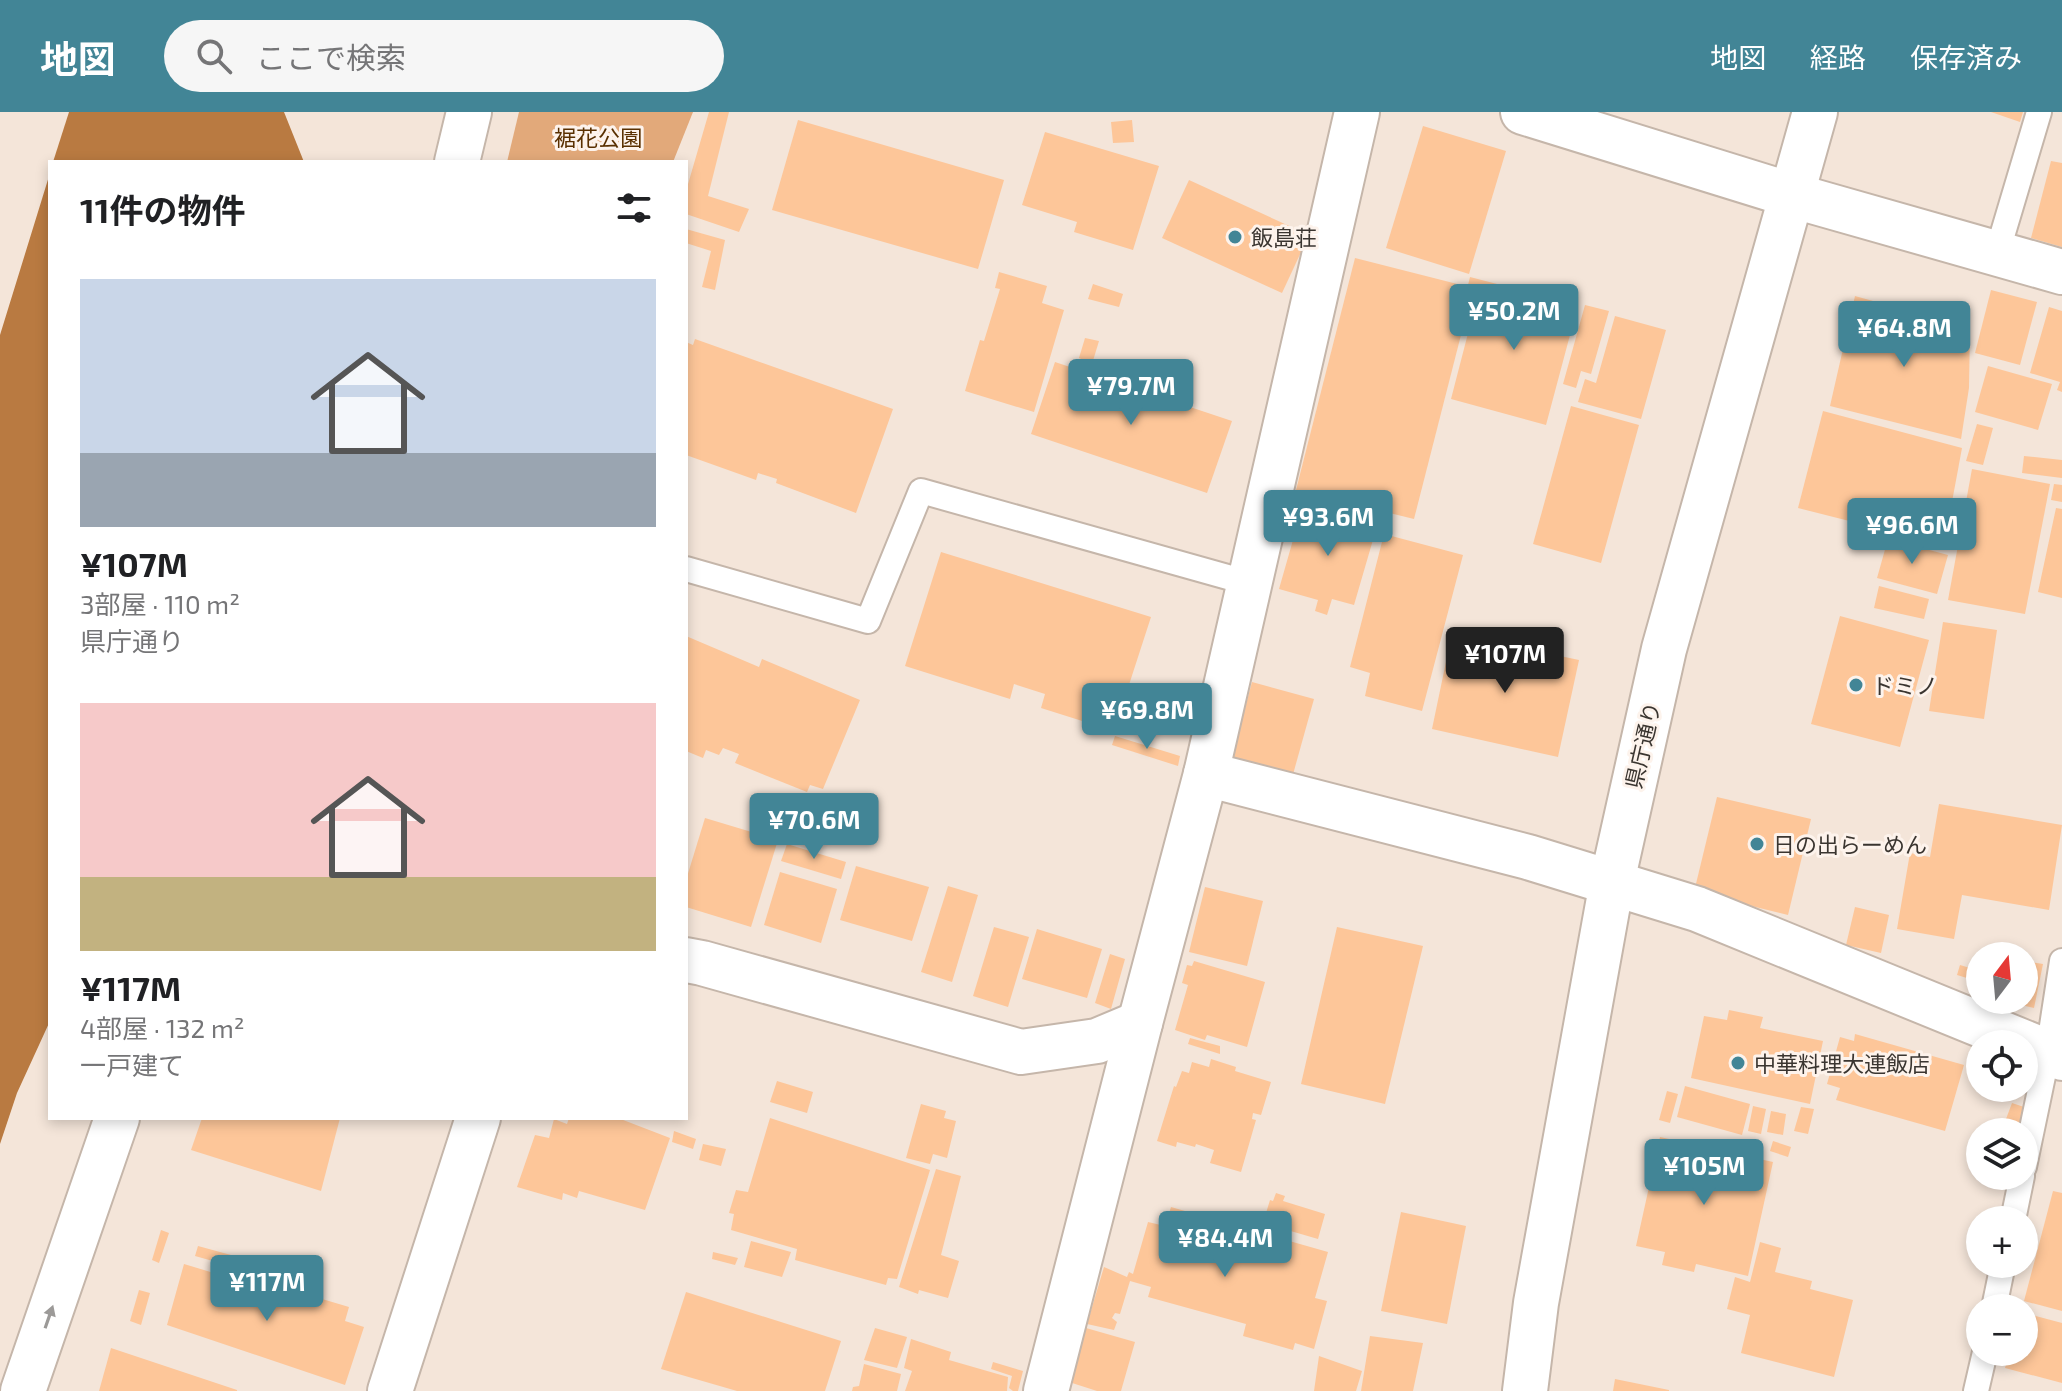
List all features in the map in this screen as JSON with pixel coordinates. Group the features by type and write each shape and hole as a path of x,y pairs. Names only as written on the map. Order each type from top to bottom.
{"main road":[{"path":"457,160 469,112"},
{"path":"1046,1391 1206,774 1357,112"},
{"path":"1523,112 1791,195 2062,272"},
{"name":"県庁通り","path":"1525,1391 1536,1303 1612,882 1664,649 1815,112"},
{"path":"1206,774 1528,857 1697,909 2055,1055"},
{"path":"688,960 1021,1052 1097,1041 1140,1023"},
{"path":"23,1391 116,1120"},
{"path":"390,1391 477,1120"}],"lane":[{"path":"1997,253 2039,112"},
{"path":"688,570 868,621 921,491 1249,583"},
{"path":"2038,1118 2055,1055 2062,961"},
{"path":"1976,1391 1982,1366"}],"green space":[{"name":"裾花公園","path":"519,112 693,112 674,160 507,160"}],"shaded area":[{"path":"69,112 284,112 303,160 54,160"},
{"path":"48,179 48,1025 17,1093 0,1144 0,335"}],"building":[{"path":"709,112 729,112 708,196 749,209 739,232 688,215 688,184"},
{"path":"1991,112 2023,112 2020,122"},
{"path":"798,120 1004,180 978,269 772,210"},
{"path":"1132,120 1134,142 1113,143 1111,122"},
{"path":"1423,126 1506,151 1469,274 1386,248"},
{"path":"1045,132 1159,166 1133,250 1074,232 1077,222 1022,205"},
{"path":"2051,161 2062,163 2062,247 2031,238"},
{"name":"飯島荘","path":"1189,180 1309,235 1282,293 1162,238"},
{"path":"688,230 725,240 715,290 702,287 711,251 688,244"},
{"path":"1355,258 1473,288 1414,519 1296,490"},
{"path":"999,272 1047,286 1042,303 1064,310 1034,412 965,391 1000,289 995,288"},
{"path":"1470,277 1578,305 1546,425 1451,399 1480,287 1468,285"},
{"path":"1093,284 1123,294 1119,307 1088,299"},
{"path":"1991,290 2037,302 2020,365 1975,353"},
{"path":"1855,296 1970,328 1969,388 1961,439 1830,406"},
{"path":"1585,305 1609,311 1591,374 1581,371 1576,388 1563,384"},
{"path":"2049,307 2062,311 2062,392 2057,390 2060,382 2030,373"},
{"path":"1615,316 1666,330 1641,419 1578,402 1585,379 1596,383"},
{"path":"1085,338 1099,341 1092,364 1079,358"},
{"path":"695,339 893,409 856,513 776,483 777,479 758,473 756,480 688,456 688,343 693,345"},
{"path":"1055,362 1232,421 1207,493 1031,434"},
{"path":"1988,366 2052,384 2038,430 1975,412"},
{"path":"1571,406 1639,425 1601,563 1533,544"},
{"path":"1823,411 1962,448 1944,545 1798,508"},
{"path":"1977,424 1993,428 1983,465 1966,461"},
{"path":"2024,456 2062,460 2062,478 2022,473"},
{"path":"1972,469 2050,484 2025,614 1948,600"},
{"path":"2054,484 2062,485 2062,502 2051,500"},
{"path":"1303,505 1377,526 1354,605 1332,599 1327,615 1315,611 1318,600 1279,589"},
{"path":"2056,508 2062,509 2062,598 2038,592"},
{"path":"1384,534 1463,555 1422,711 1365,696 1370,673 1350,667"},
{"path":"1888,539 1948,555 1937,594 1877,578"},
{"path":"941,552 1151,617 1114,731 1041,708 1045,694 1014,684 1010,699 905,666"},
{"path":"1879,586 1929,599 1924,619 1874,608"},
{"path":"1840,616 1929,640 1900,747 1811,724"},
{"path":"1943,622 1997,630 1984,719 1929,711"},
{"path":"1452,633 1579,660 1558,757 1432,729"},
{"path":"688,637 759,667 762,659 860,700 823,789 810,785 807,792 735,763 739,754 723,748 719,755 706,750 703,758 688,752"},
{"path":"1252,682 1314,699 1292,778 1231,760"},
{"path":"1115,736 1180,756 1178,766 1112,745"},
{"path":"1717,797 1811,819 1788,915 1694,892"},
{"path":"1939,804 2062,825 2049,910 1962,895 1954,939 1897,929 1910,853 1930,857"},
{"path":"705,818 778,840 751,927 688,908 688,873"},
{"path":"787,844 846,862 841,879 781,861"},
{"path":"856,866 929,887 912,941 840,920"},
{"path":"780,872 837,889 821,943 764,925"},
{"path":"948,886 978,895 952,982 921,972"},
{"path":"1205,887 1263,901 1247,966 1189,952"},
{"path":"1855,907 1889,915 1881,953 1846,945"},
{"path":"994,927 1029,937 1008,1007 973,996"},
{"path":"1337,927 1423,946 1385,1104 1301,1084"},
{"path":"1037,929 1102,949 1087,998 1022,979"},
{"path":"1110,954 1125,959 1111,1009 1095,1003"},
{"path":"1194,961 1265,982 1247,1047 1207,1035 1205,1040 1175,1030 1188,985 1182,983 1187,965 1192,966"},
{"path":"2038,963 2043,964 2038,988"},
{"path":"1960,965 1966,967 1966,978 1957,975"},
{"path":"1729,1010 1763,1017 1760,1028 1823,1041 1810,1104 1691,1078 1704,1016 1727,1020"},
{"path":"1855,1034 1964,1065 1945,1131 1836,1100 1840,1088 1827,1084 1840,1037 1854,1041"},
{"path":"1190,1038 1220,1046 1220,1054 1188,1044"},
{"path":"1211,1059 1236,1067 1235,1071 1271,1082 1261,1115 1253,1113 1252,1119 1256,1120 1241,1172 1210,1163 1214,1150 1196,1144 1195,1147 1177,1142 1176,1147 1157,1141 1174,1086 1182,1071 1189,1073 1192,1062 1209,1067"},
{"path":"777,1081 813,1092 807,1113 770,1102"},
{"path":"1685,1086 1750,1104 1742,1135 1677,1117"},
{"path":"1667,1091 1678,1094 1670,1123 1659,1120"},
{"path":"2012,1103 2024,1107 2021,1118 2006,1118"},
{"path":"921,1104 946,1111 944,1118 956,1121 947,1158 933,1154 930,1164 906,1158"},
{"path":"1753,1106 1766,1109 1761,1134 1748,1131"},
{"path":"1801,1107 1814,1109 1808,1134 1794,1131"},
{"path":"1771,1111 1786,1114 1783,1135 1767,1132"},
{"path":"770,1118 930,1170 897,1279 888,1278 886,1285 795,1260 797,1249 731,1230 734,1214 729,1213 736,1190 748,1192"},
{"path":"201,1120 339,1120 321,1191 191,1150"},
{"path":"554,1120 567,1124 568,1120 623,1120 670,1138 645,1210 579,1191 577,1198 563,1193 562,1200 517,1187 535,1135 549,1138"},
{"path":"674,1131 696,1139 693,1149 672,1142"},
{"path":"1660,1137 1773,1162 1748,1276 1696,1264 1694,1272 1662,1265 1665,1252 1636,1246"},
{"path":"1773,1141 1791,1147 1788,1157 1770,1151"},
{"path":"703,1144 726,1149 721,1166 699,1160"},
{"path":"936,1169 961,1176 941,1255 959,1261 948,1298 919,1290 918,1294 899,1287"},
{"path":"2053,1191 2062,1193 2062,1311 2038,1305 2038,1294 2026,1294 2030,1278 2038,1278 2038,1248"},
{"path":"1276,1193 1285,1196 1283,1201 1325,1214 1318,1239 1263,1223 1270,1200 1273,1201"},
{"path":"1171,1207 1328,1252 1315,1298 1327,1301 1314,1349 1295,1343 1293,1350 1243,1336 1246,1324 1148,1297 1151,1287 1130,1281 1120,1314 1115,1313 1112,1318 1117,1322 1114,1330 1087,1324 1104,1267 1127,1277 1129,1272 1133,1274 1148,1222 1165,1226"},
{"path":"1401,1212 1466,1226 1447,1324 1381,1311"},
{"path":"161,1230 169,1233 159,1263 152,1260"},
{"path":"751,1241 791,1252 782,1277 744,1267"},
{"path":"1760,1242 1781,1248 1775,1272 1812,1281 1810,1289 1853,1300 1834,1377 1741,1353 1750,1315 1727,1309 1735,1277 1750,1282"},
{"path":"198,1246 231,1255 227,1265 195,1256"},
{"path":"713,1252 738,1258 735,1265 712,1259"},
{"path":"237,1260 267,1269 266,1275 236,1267"},
{"path":"184,1264 300,1299 302,1293 349,1307 345,1321 364,1327 345,1385 167,1325"},
{"path":"139,1290 150,1293 141,1325 130,1321"},
{"path":"686,1292 841,1341 825,1391 737,1391 661,1369"},
{"path":"2038,1317 2062,1323 2062,1383 2005,1368 2038,1366"},
{"path":"875,1328 907,1337 897,1368 864,1360"},
{"path":"1086,1328 1135,1342 1121,1391 1097,1391 1069,1382"},
{"path":"1370,1336 1423,1343 1413,1391 1361,1391"},
{"path":"911,1339 951,1352 949,1360 1008,1377 1007,1391 905,1391 912,1371 904,1368"},
{"path":"111,1348 237,1390 237,1391 99,1391"},
{"path":"1319,1356 1362,1371 1356,1391 1314,1391"},
{"path":"993,1362 1023,1371 1018,1391 1009,1388 1012,1376 991,1369"},
{"path":"864,1364 901,1374 897,1391 852,1391 853,1387 859,1386"},
{"path":"1615,1379 1669,1390 1669,1391 1613,1391"}],"place":[{"name":"飯島荘","path":"1235,237"},
{"name":"ドミノ","path":"1856,685"},
{"name":"日の出らーめん","path":"1757,844"},
{"name":"中華料理大連飯店","path":"1738,1063"}]}
